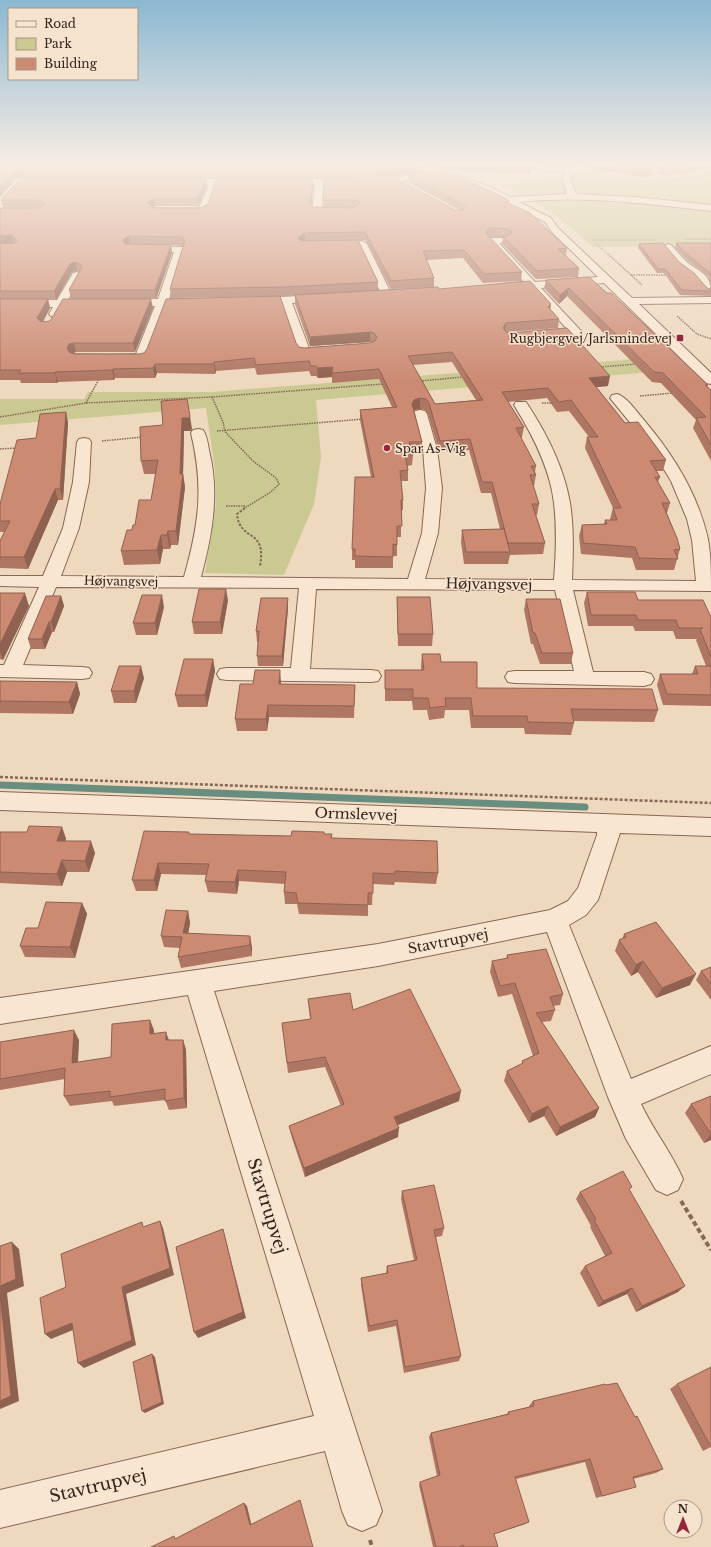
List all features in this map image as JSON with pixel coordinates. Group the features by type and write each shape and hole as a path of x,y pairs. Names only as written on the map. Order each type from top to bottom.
{"street":[{"path":"564,238 711,380"},
{"path":"505,240 491,240 576,332 528,335"},
{"path":"320,245 362,244 387,295"},
{"path":"668,247 682,264 698,274 711,290"},
{"path":"106,358 141,358 162,303 180,248 130,249"},
{"path":"51,322 77,275"},
{"path":"494,288 607,280"},
{"path":"239,301 332,298"},
{"path":"286,300 304,352 340,349"},
{"path":"629,301 711,300"},
{"path":"0,304 208,302"},
{"name":"Højvangsvej","path":"0,580 708,586 700,539 687,498 668,460 644,427 617,398"},
{"path":"521,405 539,434 552,466 562,502 565,541 563,585 585,678"},
{"path":"415,583 430,533 434,488 430,449 420,414"},
{"path":"191,582 202,542 208,505 208,479 198,433"},
{"path":"82,674 5,671 50,581 71,528 81,482 84,442"},
{"path":"300,675 308,582"},
{"path":"227,674 371,676"},
{"path":"515,677 644,679"},
{"name":"Ormslevvej","path":"0,801 711,827"},
{"name":"Stavtrupvej","path":"0,1012 378,955 556,920 577,908 589,893 608,835 607,824"},
{"path":"556,920 623,1098 637,1128 667,1179"},
{"name":"Stavtrupvej","path":"198,982 362,1511"},
{"path":"623,1098 711,1060"},
{"name":"Stavtrupvej","path":"0,1509 336,1430"}],"path":[{"path":"681,240 711,239"},
{"path":"592,240 659,240"},
{"path":"630,275 698,274"},
{"path":"86,403 106,358"},
{"path":"600,367 638,364"},
{"path":"415,381 469,377"},
{"path":"0,417 86,403 212,397 384,384"},
{"path":"617,398 680,392"},
{"path":"212,397 223,422 225,431 253,461 276,478 279,484 276,489 245,506 237,514 237,524 242,530 256,538 261,549 259,582"},
{"path":"521,405 553,402"},
{"path":"198,433 365,419"},
{"path":"84,442 145,437"},
{"path":"0,449 23,447"},
{"path":"0,777 711,803"},
{"path":"667,1179 711,1250"}],"green space":[{"path":"583,238 711,238 711,246 593,247"},
{"path":"675,356 687,369 316,400 321,457 314,504 284,575 205,573 216,504 215,470 206,408 0,425 0,399 84,399 88,392 212,392"}],"building":[{"path":"15,238 126,238 123,240 125,244 171,245 155,290 69,290 82,267 75,262 70,264 54,291 0,291 0,244 15,243 17,240"},
{"path":"183,238 298,238 301,241 358,240 378,282 286,287 170,289 185,240"},
{"path":"368,238 491,238 522,272 484,274 464,250 423,251 434,278 391,281"},
{"path":"505,238 557,238 567,248 558,249 579,268 537,271"},
{"path":"663,243 679,262 694,273 707,288 711,289 711,291 682,290 665,269 658,269 639,244"},
{"path":"676,243 711,243 711,276 709,272"},
{"path":"589,277 607,293 611,293 708,385 705,385 711,390 711,445 696,418 706,417 663,373 654,372 569,288 560,295 546,280"},
{"path":"530,281 551,304 548,307 559,319 506,323 503,328 506,332 510,333 567,328 610,376 589,378 625,423 638,422 666,460 650,461 660,477 655,477 670,503 662,503 677,538 680,549 674,550 678,559 639,558 635,547 583,543 582,525 607,524 605,520 617,520 613,508 621,508 587,437 598,437 571,400 559,402 548,388 502,392 524,427 516,428 536,466 531,466 536,475 530,475 539,504 532,504 545,543 508,543 492,482 482,482 470,439 440,441 429,403 426,399 420,398 414,400 412,404 422,442 409,442 413,455 405,455 408,470 400,471 403,500 401,500 402,526 397,526 397,545 393,544 393,557 355,556 355,549 352,549 355,477 374,477 360,410 397,407 379,369 332,373 333,367 317,368 316,366 311,366 309,361 256,365 254,358 214,362 214,364 155,364 153,368 55,373 18,373 21,370 0,370 0,299 48,299 37,318 41,322 50,321 63,299 151,299 133,343 74,343 69,344 67,348 69,352 74,354 139,354 144,353 147,349 166,299 280,296 296,343 299,347 304,348 370,343 375,341 377,337 374,333 370,332 310,337 295,295 438,287 439,289","holes":["452,352 483,400 435,404 408,356"]},
{"path":"187,399 190,416 189,418 182,418 180,474 183,474 176,531 168,531 167,535 161,535 157,550 121,551 127,530 132,530 133,525 135,525 139,500 151,500 158,460 141,461 140,427 163,425 161,401"},
{"path":"66,412 60,489 55,489 24,557 0,557 0,541 10,521 0,521 0,504 17,440 36,438 40,414"},
{"path":"504,529 510,552 466,552 462,530"},
{"path":"199,589 226,589 220,622 192,622"},
{"path":"587,592 635,592 638,600 703,600 711,617 711,657 700,629 703,628 679,628 676,620 638,620 636,615 591,615"},
{"path":"0,593 25,593 0,644"},
{"path":"142,595 162,595 155,623 133,623"},
{"path":"46,596 61,596 51,622 49,622 42,639 28,639"},
{"path":"397,597 430,597 433,634 398,634"},
{"path":"261,598 288,598 282,656 257,656 259,631 256,631"},
{"path":"526,599 560,599 573,653 542,653 535,633 533,633"},
{"path":"422,654 440,654 441,662 477,662 477,688 652,689 658,710 571,709 574,723 528,722 527,716 473,716 471,698 445,698 446,706 430,708 428,698 413,698 413,689 385,689 385,670 424,670"},
{"path":"184,659 213,659 205,695 175,695"},
{"path":"119,666 141,666 134,691 111,691"},
{"path":"695,666 711,666 711,695 667,694 660,674 698,674"},
{"path":"255,670 280,670 279,684 355,685 354,706 268,705 266,719 235,719 240,684 253,684"},
{"path":"0,681 77,682 69,702 0,701"},
{"path":"29,826 62,827 57,841 91,841 85,861 62,860 57,874 0,872 0,832 27,832"},
{"path":"144,831 189,832 189,834 291,836 292,831 324,832 324,834 332,834 331,838 437,841 438,873 395,871 395,874 373,873 373,893 368,893 368,905 298,903 296,893 284,892 286,872 238,870 235,882 205,881 209,864 158,863 154,880 132,880"},
{"path":"46,902 82,903 70,947 20,946 26,928 38,928"},
{"path":"166,910 188,911 183,933 250,936 250,945 178,957 182,937 161,936"},
{"path":"656,922 696,974 662,988 643,961 636,965 619,940 626,937 624,934"},
{"path":"546,949 563,994 550,997 555,1010 536,1013 599,1108 560,1127 548,1106 532,1114 507,1071 523,1063 522,1061 539,1053 515,983 500,986 492,961 508,958 507,955"},
{"path":"711,967 711,984 701,971"},
{"path":"410,989 461,1091 394,1117 399,1128 304,1168 289,1126 344,1104 325,1057 287,1063 282,1023 311,1019 308,999 350,993 353,1010"},
{"path":"150,1020 150,1034 166,1032 166,1040 183,1040 184,1098 165,1101 165,1089 110,1097 110,1091 64,1096 65,1068 0,1079 0,1042 74,1030 72,1063 111,1057 112,1024"},
{"path":"711,1096 711,1134 691,1104"},
{"path":"623,1171 632,1187 629,1189 685,1286 642,1306 632,1288 603,1301 585,1266 612,1253 594,1220 596,1219 580,1192"},
{"path":"434,1185 444,1228 434,1230 461,1356 405,1367 397,1320 369,1326 361,1278 388,1273 387,1266 417,1260 402,1191"},
{"path":"160,1221 170,1268 122,1287 132,1340 78,1363 72,1323 45,1334 40,1298 66,1287 61,1254 142,1222 143,1227"},
{"path":"223,1229 243,1312 194,1332 176,1247"},
{"path":"12,1242 16,1279 0,1286 0,1246"},
{"path":"0,1295 11,1396 0,1401"},
{"path":"152,1354 162,1402 142,1411 133,1362"},
{"path":"711,1367 711,1447 677,1384"},
{"path":"617,1383 635,1417 637,1416 663,1469 633,1477 636,1487 602,1496 590,1459 515,1477 529,1522 494,1534 498,1547 464,1547 463,1545 459,1547 436,1547 420,1482 440,1475 431,1433 509,1414 508,1412 534,1406 533,1401 605,1384"},
{"path":"300,1500 313,1547 151,1547 174,1536 175,1539 244,1503 250,1525"}],"waterway":[{"path":"0,785 585,807"}],"place":[{"name":"Rugbjergvej/Jarlsmindevej","path":"680,338"},
{"name":"Spar As-Vig","path":"387,448"}]}
